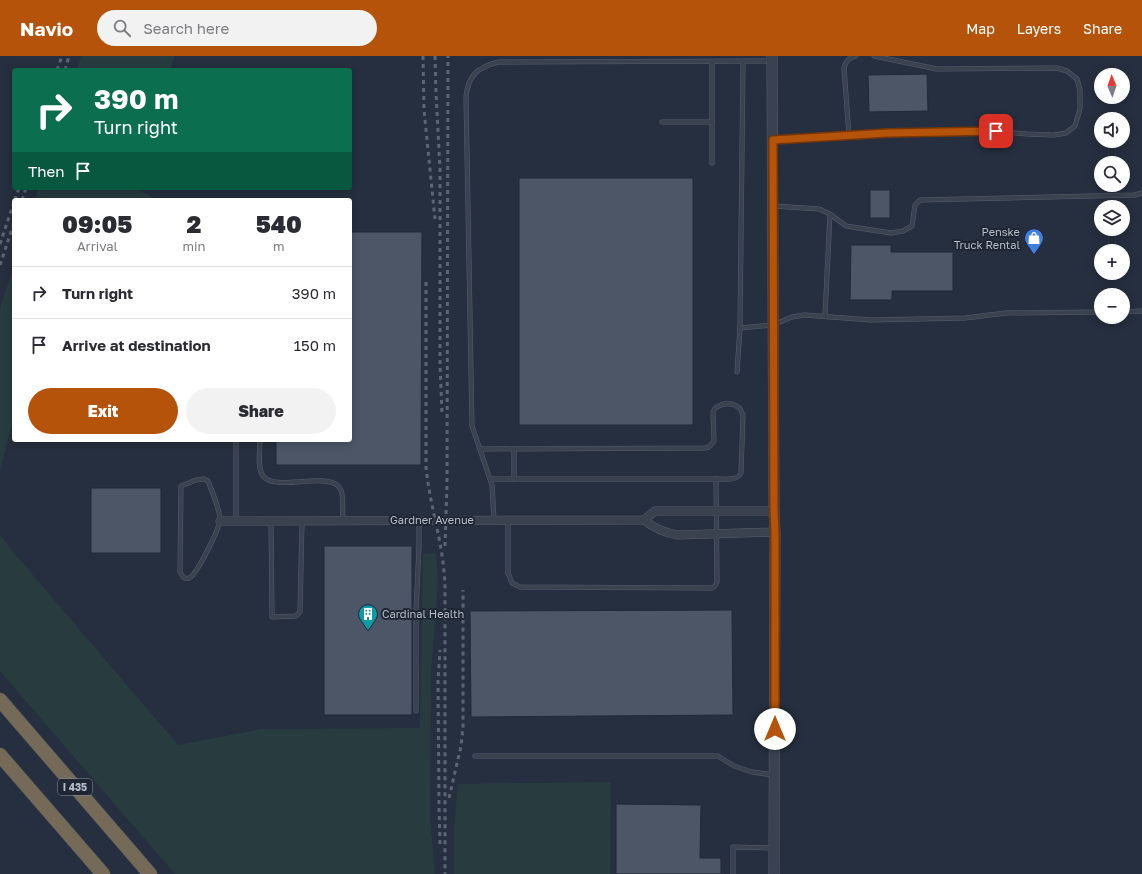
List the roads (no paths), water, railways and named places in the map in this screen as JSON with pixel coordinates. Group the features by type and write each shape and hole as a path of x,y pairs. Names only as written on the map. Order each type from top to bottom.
{"highway":[{"name":"I 435","path":"0,700 150,874"},
{"path":"0,755 103,874"}],"street":[{"path":"772,58 775,532 774,874"},
{"name":"Gardner Avenue","path":"220,521 644,520 656,511 774,511"},
{"path":"644,520 664,532 678,535 775,532"}],"lane":[{"path":"849,136 844,68 847,60 853,56 856,56"},
{"path":"773,140 888,133 996,131 1011,134 1054,135 1066,133 1075,126 1080,109 1080,90 1077,79 1068,71 1045,67 936,70 874,56"},
{"path":"494,520 494,495 472,426 466,96 470,81 474,74 489,64 498,62 743,62 772,58"},
{"path":"712,62 712,163"},
{"path":"736,372 740,328 743,62"},
{"path":"662,122 712,122"},
{"path":"773,206 819,209 830,214 846,226 891,233 903,231 912,226 915,205 920,200 1142,194"},
{"path":"825,316 830,214"},
{"path":"740,328 773,325 792,317 804,315 871,320 965,318 1006,313 1094,312"},
{"path":"1130,312 1142,312"},
{"path":"480,449 705,448 709,447 714,441 715,408 724,404 732,404 738,406 743,415 741,473 736,478 490,479"},
{"path":"236,442 236,521"},
{"path":"260,442 260,470 263,477 274,482 327,481 336,484 342,491 343,520"},
{"path":"514,449 514,479"},
{"path":"508,520 508,573 512,583 516,586 526,588 710,588 715,586 718,582 716,479"},
{"path":"196,480 208,481 220,521 210,545 194,574 190,578 182,576 180,572 181,486 196,480"},
{"path":"416,711 416,611 419,520"},
{"path":"271,521 272,617 296,616 300,612 302,521"},
{"path":"475,756 718,756 734,766 752,772 775,775"},
{"path":"733,874 733,847 774,848"}],"railway":[{"path":"58,68 62,56"},
{"path":"66,68 69,56"},
{"path":"423,56 424,110 435,219"},
{"path":"435,56 440,169 440,364 442,414"},
{"path":"445,546 447,484 448,56"},
{"path":"16,198 18,190"},
{"path":"23,198 25,190"},
{"path":"0,244 12,208"},
{"path":"0,265 12,229"},
{"path":"426,282 426,467 440,541 445,587 445,874"},
{"path":"449,798 461,746 463,727 463,590"},
{"path":"440,650 438,681 440,844"}],"place":[{"name":"Penske Truck Rental","path":"1034,255"},
{"name":"Cardinal Health","path":"368,631"}]}
